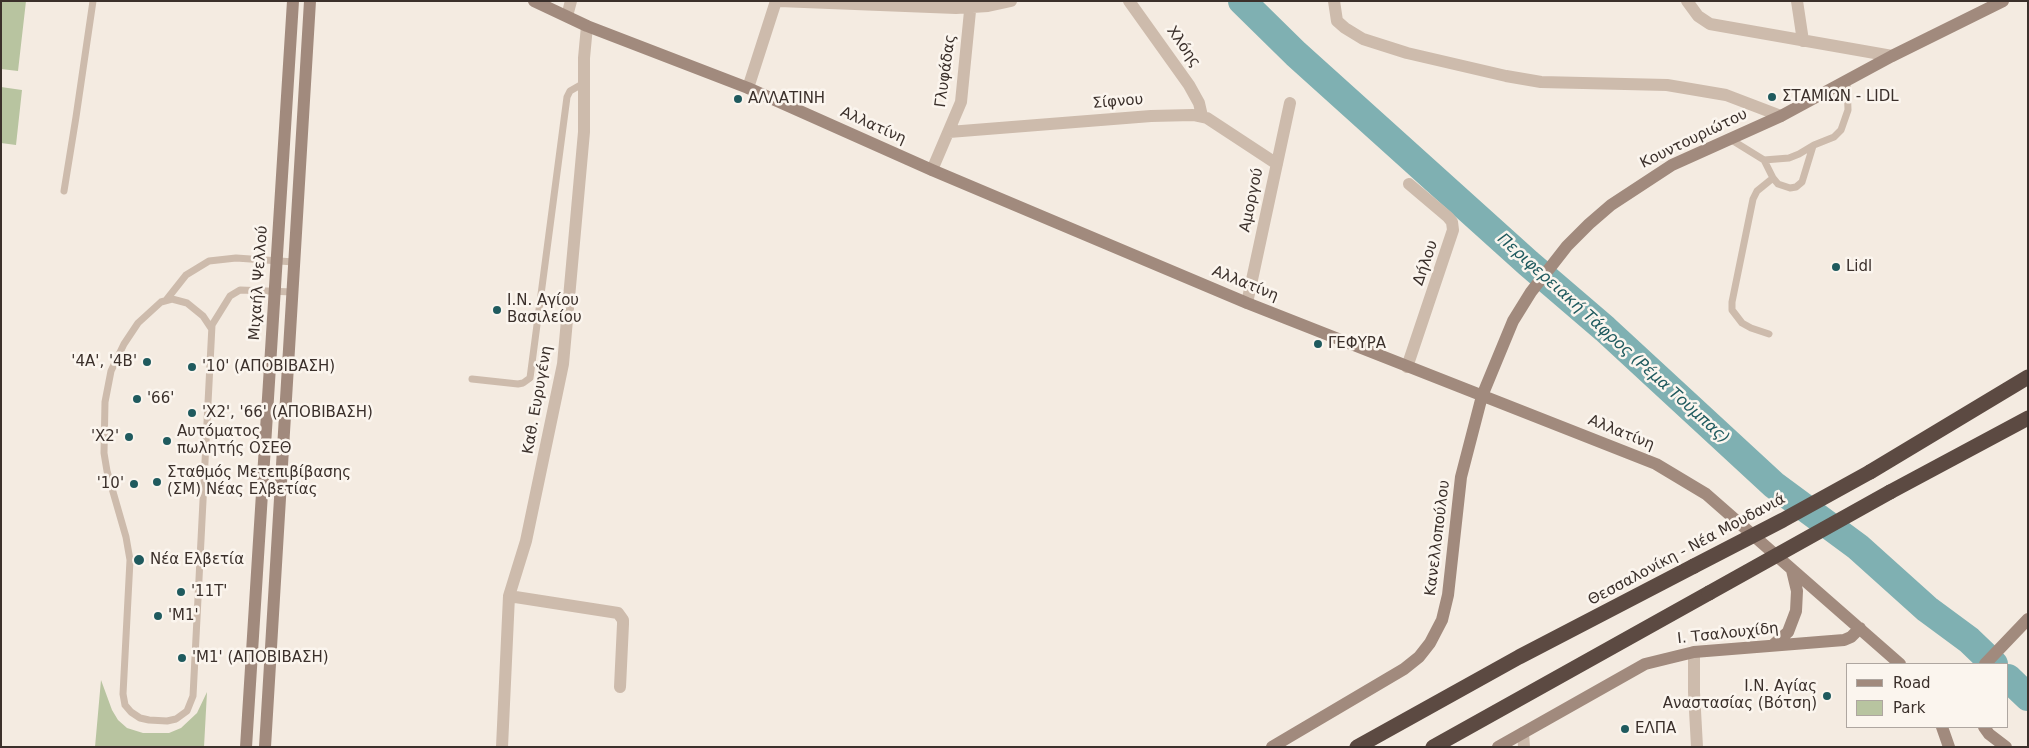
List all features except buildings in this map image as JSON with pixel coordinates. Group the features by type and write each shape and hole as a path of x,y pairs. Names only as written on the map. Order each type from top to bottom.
{"highway":[{"name":"Θεσσαλονίκη - Νέα Μουδανιά","path":"1357,747 1519,657 1783,520 1870,472 2028,377"},
{"path":"1433,747 1890,492 2028,418"}],"main road":[{"name":"Μιχαήλ Ψελλού","path":"246,747 293,1"},
{"path":"265,747 310,1"},
{"name":"Αλλατίνη","path":"534,1 587,26 748,88 932,170 1247,303 1407,368 1636,456 1668,471 1706,494 1899,663"},
{"name":"Κουντουριώτου","path":"1482,396 1505,337 1531,292 1567,246 1610,205 1672,165 1781,116 1892,56 2003,1"},
{"name":"Κανελλοπούλου","path":"1272,747 1404,669 1419,657 1430,643 1442,620 1448,595 1461,477 1482,396"},
{"path":"1765,646 1775,644 1782,639 1793,622 1797,591 1792,569"},
{"path":"1987,663 2027,620"},
{"name":"Ι. Τσαλουχίδη","path":"1498,747 1646,664 1694,652 1844,640 1851,637 1860,628"},
{"path":"1942,728 1949,747"},
{"path":"1985,728 1989,734 2006,747"}],"street":[{"path":"567,16 571,1"},
{"path":"748,88 777,1 971,5 1011,1"},
{"name":"Χλόης","path":"1129,1 1189,85 1199,103 1202,116"},
{"path":"1334,1 1337,21 1345,28 1363,39 1407,53 1506,76 1541,82 1667,85 1726,95 1781,116"},
{"path":"1687,1 1698,16 1710,24 1892,56"},
{"path":"1797,1 1803,41"},
{"name":"Γλυφάδας","path":"932,170 950,132 962,95 971,5"},
{"name":"Καθ. Ευρυγένη","path":"502,747 509,596 526,540 561,378 584,132 584,43 587,26"},
{"name":"Αμοργού","path":"1247,303 1290,103"},
{"name":"Σίφνου","path":"950,132 1186,114 1202,116 1277,164"},
{"name":"Δήλου","path":"1407,368 1452,230 1452,222 1448,217 1409,184"},
{"path":"509,596 618,613 623,624 620,687"},
{"path":"1694,652 1697,747"},
{"path":"1523,733 1524,747"}],"lane":[{"path":"64,191 93,1"},
{"path":"1764,160 1789,158 1834,137 1841,130 1848,110 1847,81"},
{"path":"472,379 518,384 530,378 567,97 570,91 584,83"},
{"path":"1730,139 1764,160 1773,178 1790,188 1800,185 1814,145"},
{"path":"1769,334 1742,323 1732,310 1732,302 1752,199 1757,191 1773,178"},
{"path":"293,292 243,289 237,291 230,296 222,307 211,328 211,368 193,696 187,711 176,719 168,721 140,718 131,712 124,702 123,694 130,555 104,454 103,421 111,371 124,344 138,323 161,302 167,299 186,275 209,261 226,258 294,262"},
{"path":"167,299 179,299 192,306 203,316 211,328"}],"green space":[{"path":"1,1 26,1 18,71 1,69"},
{"path":"1,87 22,90 16,145 1,143"},
{"path":"101,680 112,710 118,720 127,728 143,733 169,733 181,728 197,713 207,692 204,747 95,747"}],"waterway":[{"name":"Περιφερειακή Τάφρος (Ρέμα Τούμπας)","path":"1242,1 1296,54 1528,263 1605,329 1774,485 1858,547 1927,609 1969,640 1993,663"},
{"name":"Περιφερειακή Τάφρος (Ρέμα Τούμπας)","path":"2009,679 2028,697"}],"place":[{"name":"ΣΤΑΜΙΩΝ - LIDL","path":"1772,97"},
{"name":"ΑΛΛΑΤΙΝΗ","path":"738,99"},
{"name":"Lidl","path":"1836,267"},
{"name":"Ι.Ν. Αγίου Βασιλείου","path":"497,310"},
{"name":"ΓΕΦΥΡΑ","path":"1318,344"},
{"name":"'4Α', '4Β'","path":"147,362"},
{"name":"'10' (ΑΠΟΒΙΒΑΣΗ)","path":"192,367"},
{"name":"'66'","path":"137,399"},
{"name":"'Χ2', '66' (ΑΠΟΒΙΒΑΣΗ)","path":"192,413"},
{"name":"'Χ2'","path":"129,437"},
{"name":"Αυτόματος πωλητής ΟΣΕΘ","path":"167,441"},
{"name":"Σταθμός Μετεπιβίβασης (ΣΜ) Νέας Ελβετίας","path":"157,482"},
{"name":"'10'","path":"134,484"},
{"name":"Νέα Ελβετία","path":"139,560"},
{"name":"'11Τ'","path":"181,592"},
{"name":"'Μ1'","path":"158,616"},
{"name":"'Μ1' (ΑΠΟΒΙΒΑΣΗ)","path":"182,658"},
{"name":"Ι.Ν. Αγίας Αναστασίας (Βότση)","path":"1827,696"},
{"name":"ΕΛΠΑ","path":"1625,729"}]}
